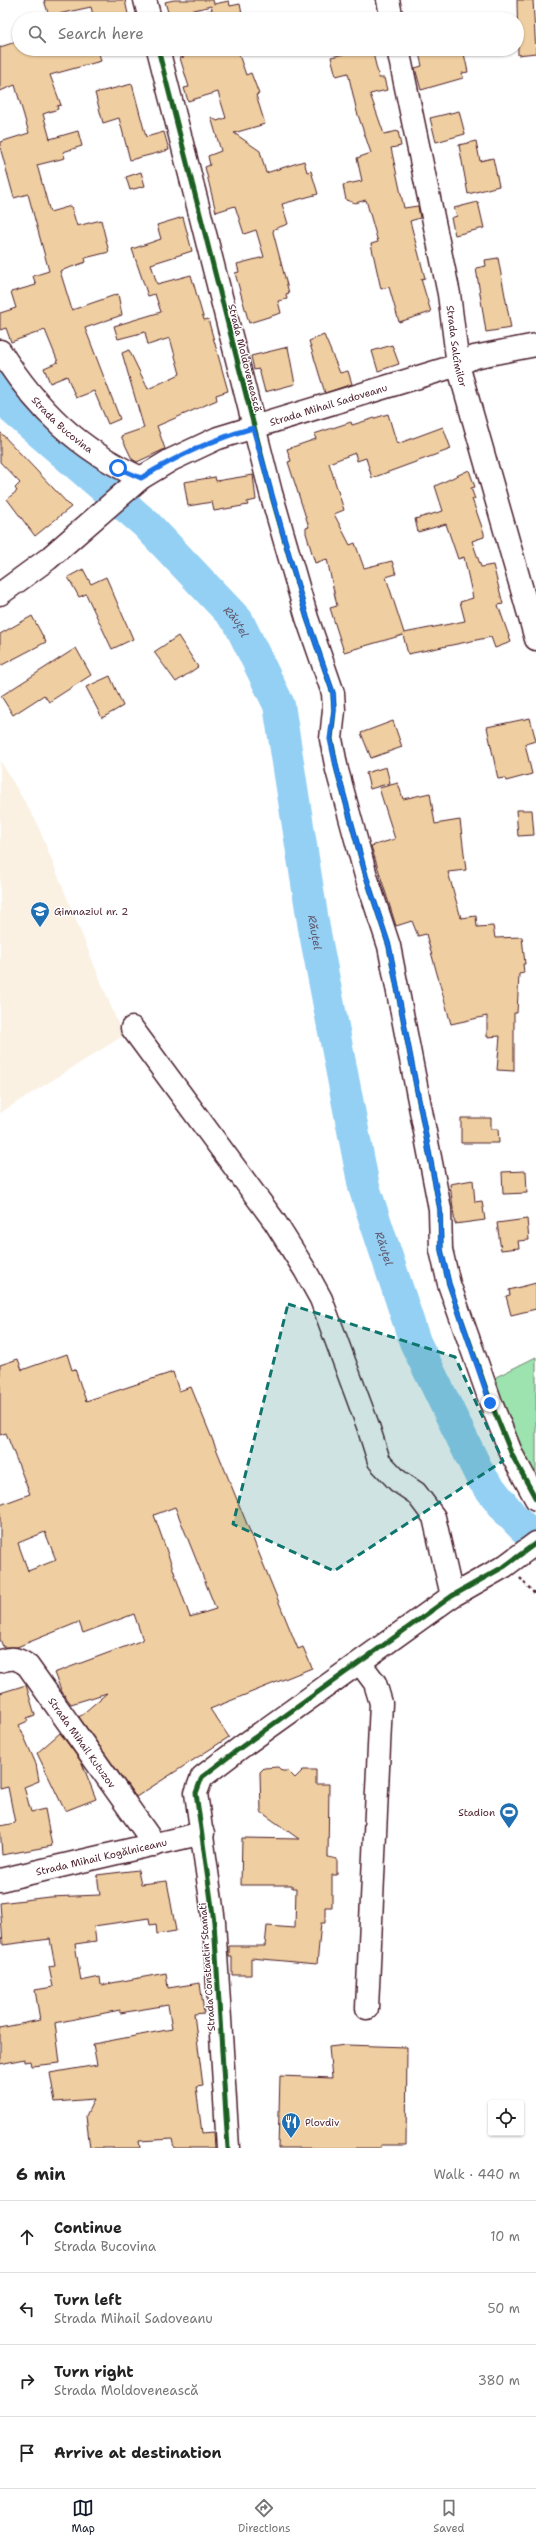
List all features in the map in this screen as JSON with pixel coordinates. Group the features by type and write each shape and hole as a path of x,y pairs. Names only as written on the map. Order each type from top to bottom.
{"street":[{"path":"146,0 149,12"},
{"path":"388,0 391,12"},
{"name":"Strada Moldovenească","path":"160,56 253,428 307,618 333,693 334,710 330,739 351,825 389,946 440,1209 441,1250 449,1284 490,1403 512,1455 536,1499"},
{"name":"Strada Salcîmilor","path":"399,56 449,294 458,365 536,639"},
{"name":"Strada Mihail Sadoveanu","path":"0,594 48,559 75,534 138,481 171,460 218,438 458,365 474,357 536,345"},
{"name":"Strada Bucovina","path":"0,351 15,375 62,429 90,450 138,481"},
{"path":"132,1028 274,1222 322,1299 368,1426 379,1461 398,1481 416,1493 434,1517 452,1596"},
{"path":"367,2008 381,1703 375,1683 360,1663 452,1596 528,1549"},
{"name":"Strada Mihail Kutuzov","path":"0,1661 12,1658 20,1659 28,1666 155,1845"},
{"name":"Strada Constantin Stamati","path":"228,2148 214,1922 203,1833 197,1807 197,1786 202,1777 213,1768 360,1663"},
{"name":"Strada Mihail Kogălniceanu","path":"0,1880 203,1833"}],"highlighted area":[{"path":"288,1304 455,1357 503,1461 334,1571 233,1524"}],"shaded area":[{"name":"Gimnaziul nr. 2","path":"0,760 36,821 123,1036 0,1113"}],"green space":[{"path":"536,1357 536,1478 484,1383"}],"building":[{"path":"44,0 125,0 128,12 92,12 91,7 68,12 48,12"},
{"path":"174,0 213,0 214,4 229,1 230,6 240,4 242,12 203,12 212,10 211,6 186,12 168,12 165,2"},
{"path":"517,0 533,0 536,53 524,54 524,12 517,12"},
{"path":"12,43 12,56 100,56 101,61 50,75 61,105 57,106 58,109 43,114 50,139 78,131 82,146 63,152 65,158 37,165 50,212 71,206 77,226 101,220 109,252 85,258 86,262 60,271 72,310 118,294 122,315 85,328 120,419 108,424 94,391 76,398 67,376 50,383 44,368 58,362 45,330 11,342 6,328 0,330 0,313 16,308 11,292 36,285 33,276 49,271 28,194 14,198 0,147 0,142 29,133 15,85 0,91 0,47"},
{"path":"239,56 246,75 251,73 259,94 256,95 265,124 234,133 260,151 266,173 304,161 307,172 311,171 318,194 282,204 288,224 274,229 273,232 289,293 286,294 287,299 278,301 281,313 249,323 235,273 239,272 237,264 264,257 256,230 244,234 235,206 216,212 205,167 210,165 208,156 221,151 211,117 217,121 226,118 218,92 188,101 184,88 189,87 180,58"},
{"path":"374,56 379,78 384,78 387,90 370,94 384,134 398,131 401,146 391,148 404,208 418,206 420,218 410,221 425,278 421,279 431,312 399,322 389,287 381,289 371,244 378,242 366,200 355,203 346,200 343,185 362,181 357,158 371,153 357,112 348,73 336,76 331,57"},
{"path":"420,56 465,56 468,72 462,73 463,78 421,90 415,68 422,66"},
{"path":"132,84 146,137 164,132 169,150 130,160 119,118 103,123 95,93"},
{"path":"459,111 465,134 436,142 430,118"},
{"path":"476,141 480,161 493,158 499,186 468,194 459,145"},
{"path":"141,172 145,186 130,190 126,177"},
{"path":"478,202 484,228 455,235 451,218 457,216 454,208"},
{"path":"183,217 192,251 151,264 157,284 191,275 204,320 208,319 228,391 216,395 217,400 157,426 165,449 137,462 132,459 121,436 144,428 122,353 129,350 148,389 180,374 170,338 148,345 145,332 118,339 114,326 161,312 155,294 148,296 132,249 161,239 157,225"},
{"path":"498,258 511,328 486,332 476,268 486,266 485,260"},
{"path":"324,335 340,373 348,371 352,384 325,393 309,341"},
{"path":"392,345 399,364 378,371 372,351"},
{"path":"288,347 295,384 265,392 259,369 254,370 251,356"},
{"path":"388,414 397,444 443,427 451,449 372,478 366,458 357,461 355,453 329,463 344,510 334,514 350,545 355,543 364,568 392,561 396,574 386,577 404,633 465,621 460,602 473,598 464,557 458,559 446,524 418,532 415,519 443,511 435,486 469,470 475,487 471,488 475,499 472,499 484,533 484,537 472,541 481,567 493,565 503,604 498,605 511,642 495,648 491,637 408,654 403,635 344,652 330,608 337,606 327,559 315,563 306,533 306,528 309,527 288,462 291,461 287,449 316,439 314,434 351,422 352,425"},
{"path":"0,432 71,507 35,536 7,499 17,491 15,488 20,483 0,462"},
{"path":"253,475 256,500 247,502 248,505 214,511 212,502 188,506 184,482 215,477 216,481"},
{"path":"83,569 91,584 106,577 133,639 112,649 86,594 79,597 68,577"},
{"path":"32,616 46,642 0,666 0,634"},
{"path":"178,636 198,667 176,682 154,652"},
{"path":"76,648 91,675 49,702 44,695 13,715 1,696"},
{"path":"110,676 123,706 102,718 86,687"},
{"path":"530,718 536,741 525,744 532,774 506,781 505,778 498,779 487,727"},
{"path":"393,721 402,747 371,758 361,733"},
{"path":"386,767 390,783 370,789 366,773"},
{"path":"398,783 403,799 430,793 435,824 460,820 466,870 448,872 461,918 476,916 477,927 493,926 495,938 522,937 525,964 523,964 524,973 519,974 517,1013 514,1013 514,1071 497,1070 500,1036 487,1037 487,1016 451,1024 426,934 418,936 412,921 396,926 371,846 395,839 379,788"},
{"path":"516,810 532,810 534,835 518,836"},
{"path":"461,1118 491,1118 491,1129 498,1129 499,1143 461,1143"},
{"path":"526,1171 527,1193 503,1194 502,1172"},
{"path":"473,1180 475,1202 482,1201 485,1220 455,1224 450,1184"},
{"path":"527,1219 529,1240 518,1241 519,1248 501,1250 497,1223"},
{"path":"536,1283 536,1309 511,1315 506,1296 510,1295 509,1290"},
{"path":"67,1354 72,1370 75,1369 86,1401 173,1372 179,1391 191,1387 298,1649 303,1647 312,1668 210,1709 229,1737 136,1797 79,1717 107,1693 71,1704 62,1692 54,1673 143,1640 134,1614 83,1633 79,1622 17,1647 3,1647 0,1639 0,1505 30,1494 6,1433 0,1435 0,1365 18,1359 22,1370","holes":["175,1507 216,1609 190,1617 154,1515","45,1532 56,1560 28,1571 18,1543"]},
{"path":"26,1685 35,1715 27,1718 28,1721 19,1725 36,1764 39,1781 24,1787 31,1812 45,1809 52,1846 2,1855 0,1826 15,1823 8,1787 0,1789 0,1693"},
{"path":"60,1733 82,1763 96,1799 65,1811 37,1753"},
{"path":"278,1767 282,1771 288,1771 295,1778 303,1770 316,1770 316,1784 329,1784 328,1857 337,1859 337,1875 332,1875 332,1907 325,1907 325,1923 321,1923 317,1964 251,1958 251,1975 232,1975 232,1957 229,1957 229,1946 265,1946 267,1926 295,1928 296,1888 292,1888 292,1885 241,1885 242,1838 299,1839 261,1812 260,1772 264,1768"},
{"path":"138,1870 141,1884 167,1881 176,1931 157,1934 156,1924 150,1925 149,1918 94,1926 96,1941 75,1944 81,1981 100,1977 101,1985 166,1973 168,1988 200,1983 204,2013 194,2014 203,2086 196,2087 202,2133 214,2132 215,2148 174,2148 172,2139 139,2141 140,2148 90,2148 86,2116 94,2099 55,2102 50,2073 97,2065 93,2044 172,2029 168,2005 120,2013 120,2010 55,2023 60,2063 31,2066 30,2061 24,2062 24,2059 0,2064 0,2028 40,2020 35,1990 53,1987 49,1967 55,1966 50,1939 3,1945 0,1903 49,1897 100,1895 97,1875"},
{"path":"346,2045 407,2047 406,2145 381,2145 381,2148 278,2148 280,2076 332,2078 329,2047"}],"waterway":[{"name":"Răuțel","path":"0,389 16,412 146,524 238,621 279,705 314,928 364,1187 415,1342 481,1477 511,1515 536,1540"}],"cycle path":[{"path":"160,56 271,493 307,618 333,693 334,710 331,739 337,770 366,876 389,946 440,1209 441,1250 449,1284 491,1403 512,1455 536,1499"},
{"path":"228,2148 214,1922 196,1793 202,1777 240,1748 452,1596 505,1566 536,1543"}],"place":[{"name":"Gimnaziul nr. 2","path":"40,928"},
{"name":"Stadion","path":"509,1829"},
{"name":"Plovdiv","path":"291,2139"}],"route":[{"path":"118,468 141,478 171,460 218,438 253,428 307,618 333,693 334,710 330,739 351,825 389,946 440,1209 441,1250 449,1284 478,1362 490,1403"}]}
